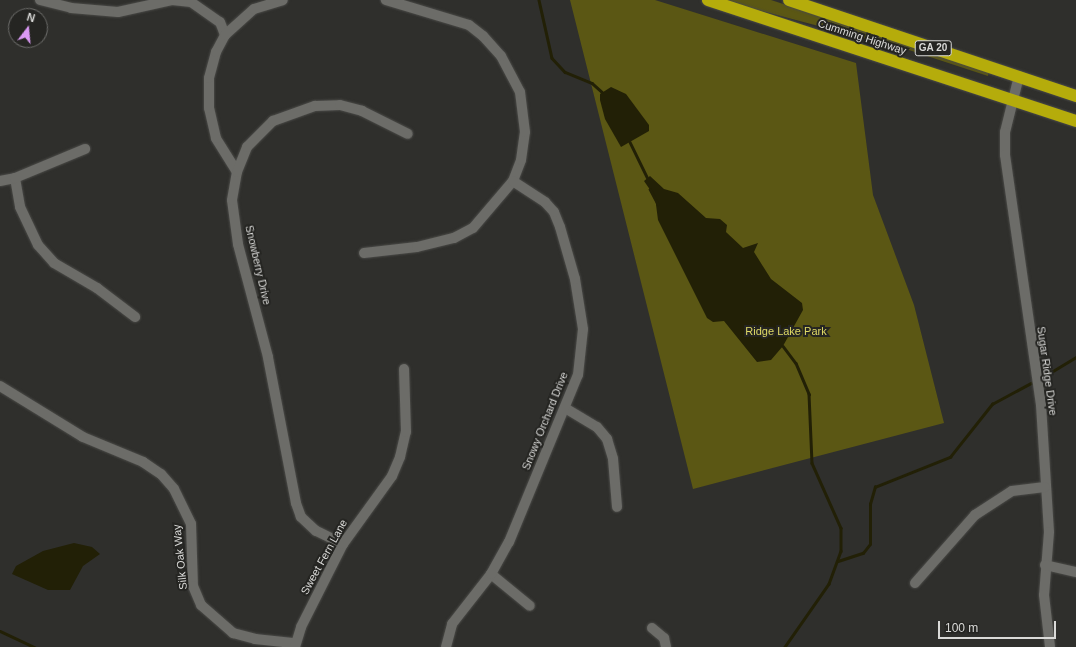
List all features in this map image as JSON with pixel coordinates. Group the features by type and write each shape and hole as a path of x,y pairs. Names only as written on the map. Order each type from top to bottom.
{"highway":[{"name":"Cumming Highway","path":"708,0 1076,121"},
{"name":"Cumming Highway","path":"789,0 1076,96"}],"street":[{"path":"40,0 71,8 118,12 172,0 191,2 220,22 225,35"},
{"path":"237,172 216,138 209,108 209,78 216,52 225,35 254,9 283,0"},
{"path":"364,253 417,247 454,238 473,228 513,182 521,160 526,121 520,92 501,56 469,25 386,0"},
{"name":"Sugar Ridge Drive","path":"1019,76 1012,99 1005,132 1006,176 1041,405 1049,532 1045,565 1044,595 1050,647"},
{"name":"Snowberry Drive","path":"343,544 316,531 301,517 296,503 268,357 238,244 232,200 237,172 247,147 273,121 315,106 340,105 362,111 408,134"},
{"path":"0,181 15,178 85,149"},
{"path":"15,178 20,207 38,245 54,263 97,288 135,317"},
{"name":"Snowy Orchard Drive","path":"446,647 452,624 492,574 509,542 578,375 583,329 575,279 554,212 529,190 513,182"},
{"name":"Sweet Fern Lane","path":"294,645 343,544 392,476 400,456 406,432 404,369"},
{"name":"Silk Oak Way","path":"1,387 83,436 143,462 161,474 174,489 191,524 193,586 201,604 233,633 255,639 294,645"},
{"path":"565,408 597,427 607,439 613,459 617,507"},
{"path":"915,583 975,515 1012,491 1045,487"},
{"path":"1045,565 1076,572"},
{"path":"492,574 530,606"},
{"path":"652,628 664,638 666,647"}],"green space":[{"name":"Ridge Lake Park","path":"570,0 655,0 856,63 873,195 914,305 944,423 693,489"},
{"path":"720,0 771,0 989,71 988,76 909,50"}],"shaded area":[{"path":"611,87 626,94 649,125 649,131 621,147 605,119 600,100 600,94"},
{"path":"650,176 664,189 678,193 706,218 720,219 727,225 726,232 743,248 758,243 754,252 771,279 802,303 803,310 783,346 771,360 757,362 724,321 713,322 707,318 658,220 655,197 644,181"},
{"path":"74,543 92,547 100,554 83,566 70,590 48,590 12,574 16,566 43,551"}],"waterway":[{"path":"539,0 552,58 565,72 592,83 602,92"},
{"path":"630,142 647,177"},
{"path":"650,189 658,204"},
{"path":"783,346 796,363 809,394 812,463 841,528 841,551 829,584 785,647"},
{"path":"1043,377 1076,357"},
{"path":"838,561 863,553 870,544 870,504 875,487 950,457 992,404 1031,383"},
{"path":"0,631 35,647"}]}
